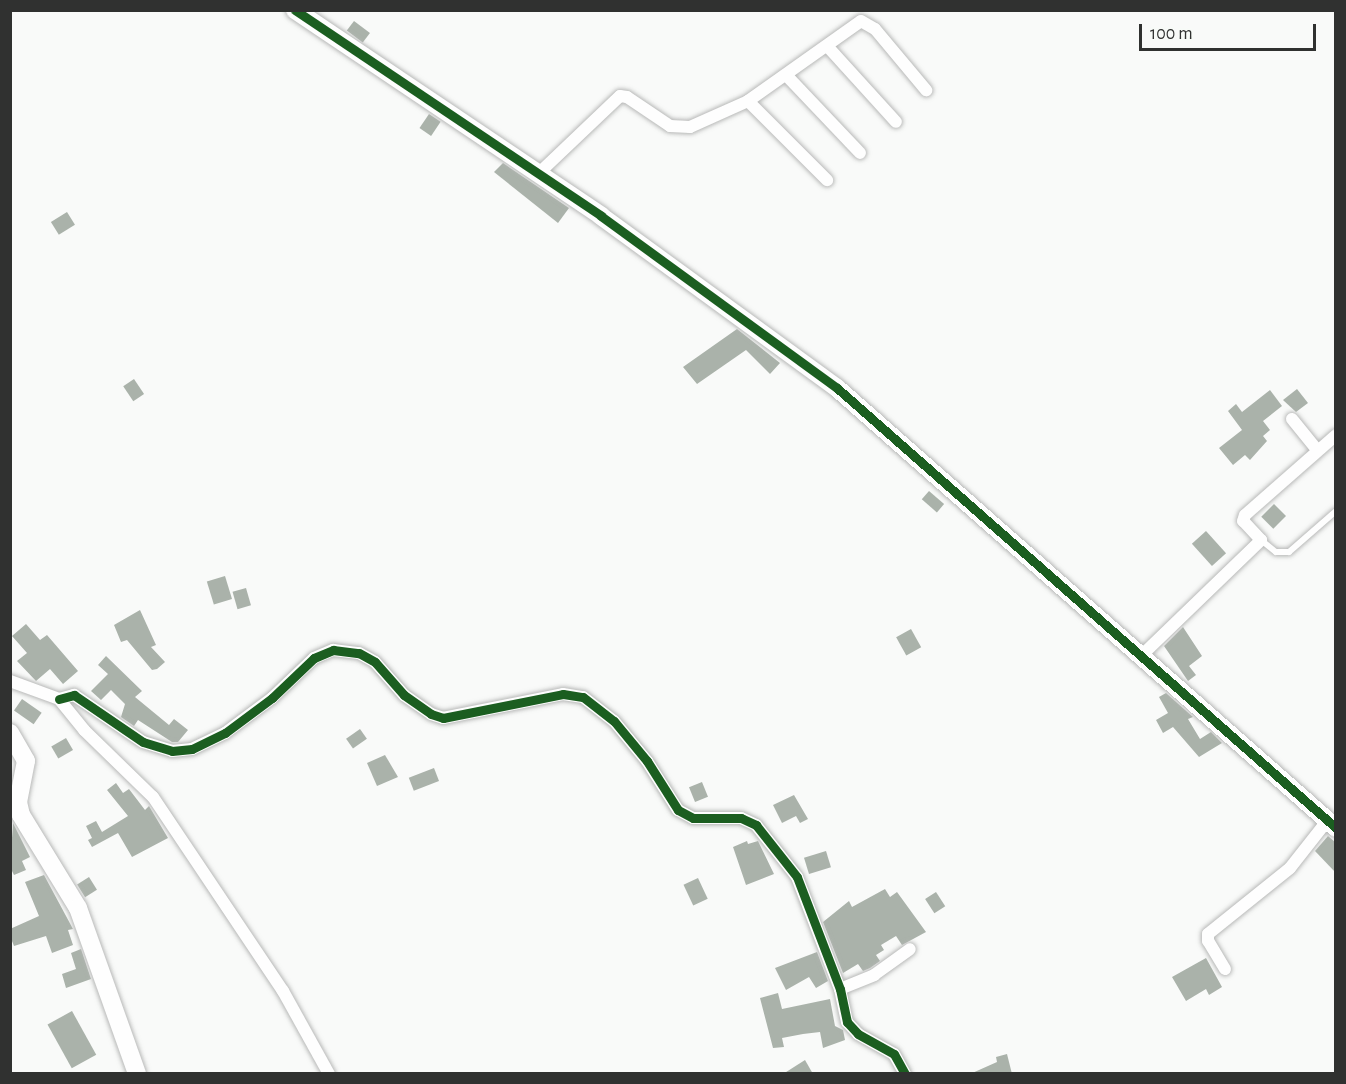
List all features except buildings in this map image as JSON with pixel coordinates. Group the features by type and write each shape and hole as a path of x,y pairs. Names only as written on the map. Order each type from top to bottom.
{"street":[{"path":"295,10 538,174 837,388 1331,824 1290,868 1208,934 1208,941 1225,969"},
{"path":"538,174 620,96 627,97 661,122 681,129 748,101 828,47 859,22 867,21 926,90"},
{"path":"828,47 896,122"},
{"path":"787,76 860,153"},
{"path":"748,101 827,180"},
{"path":"1292,419 1317,450"},
{"path":"1141,656 1260,540 1243,517 1335,435"},
{"path":"59,699 74,695 142,742 171,751 192,749 225,733 272,698 314,658 333,650 359,653 375,662 404,695 431,714 443,718 455,719 563,694 583,697 614,721 647,761 678,810 693,818 741,818 756,825 797,877 840,989 850,1026 894,1054 905,1074"},
{"path":"10,681 59,699 84,730 153,797 283,991 329,1074"},
{"path":"10,733 26,761 14,797 25,824 83,921 137,1074"},
{"path":"840,989 874,975 910,949"}],"lane":[{"path":"1260,540 1276,552 1289,552 1335,511"}],"cycle path":[{"path":"295,10 601,216 837,388 1336,828"},
{"path":"59,699 74,695 143,742 172,751 192,749 225,733 272,698 314,658 333,650 359,653 375,662 404,695 431,714 443,718 563,694 583,697 614,721 647,761 678,810 693,818 741,818 756,825 797,877 840,989 847,1022 858,1034 894,1054 905,1074"}]}
